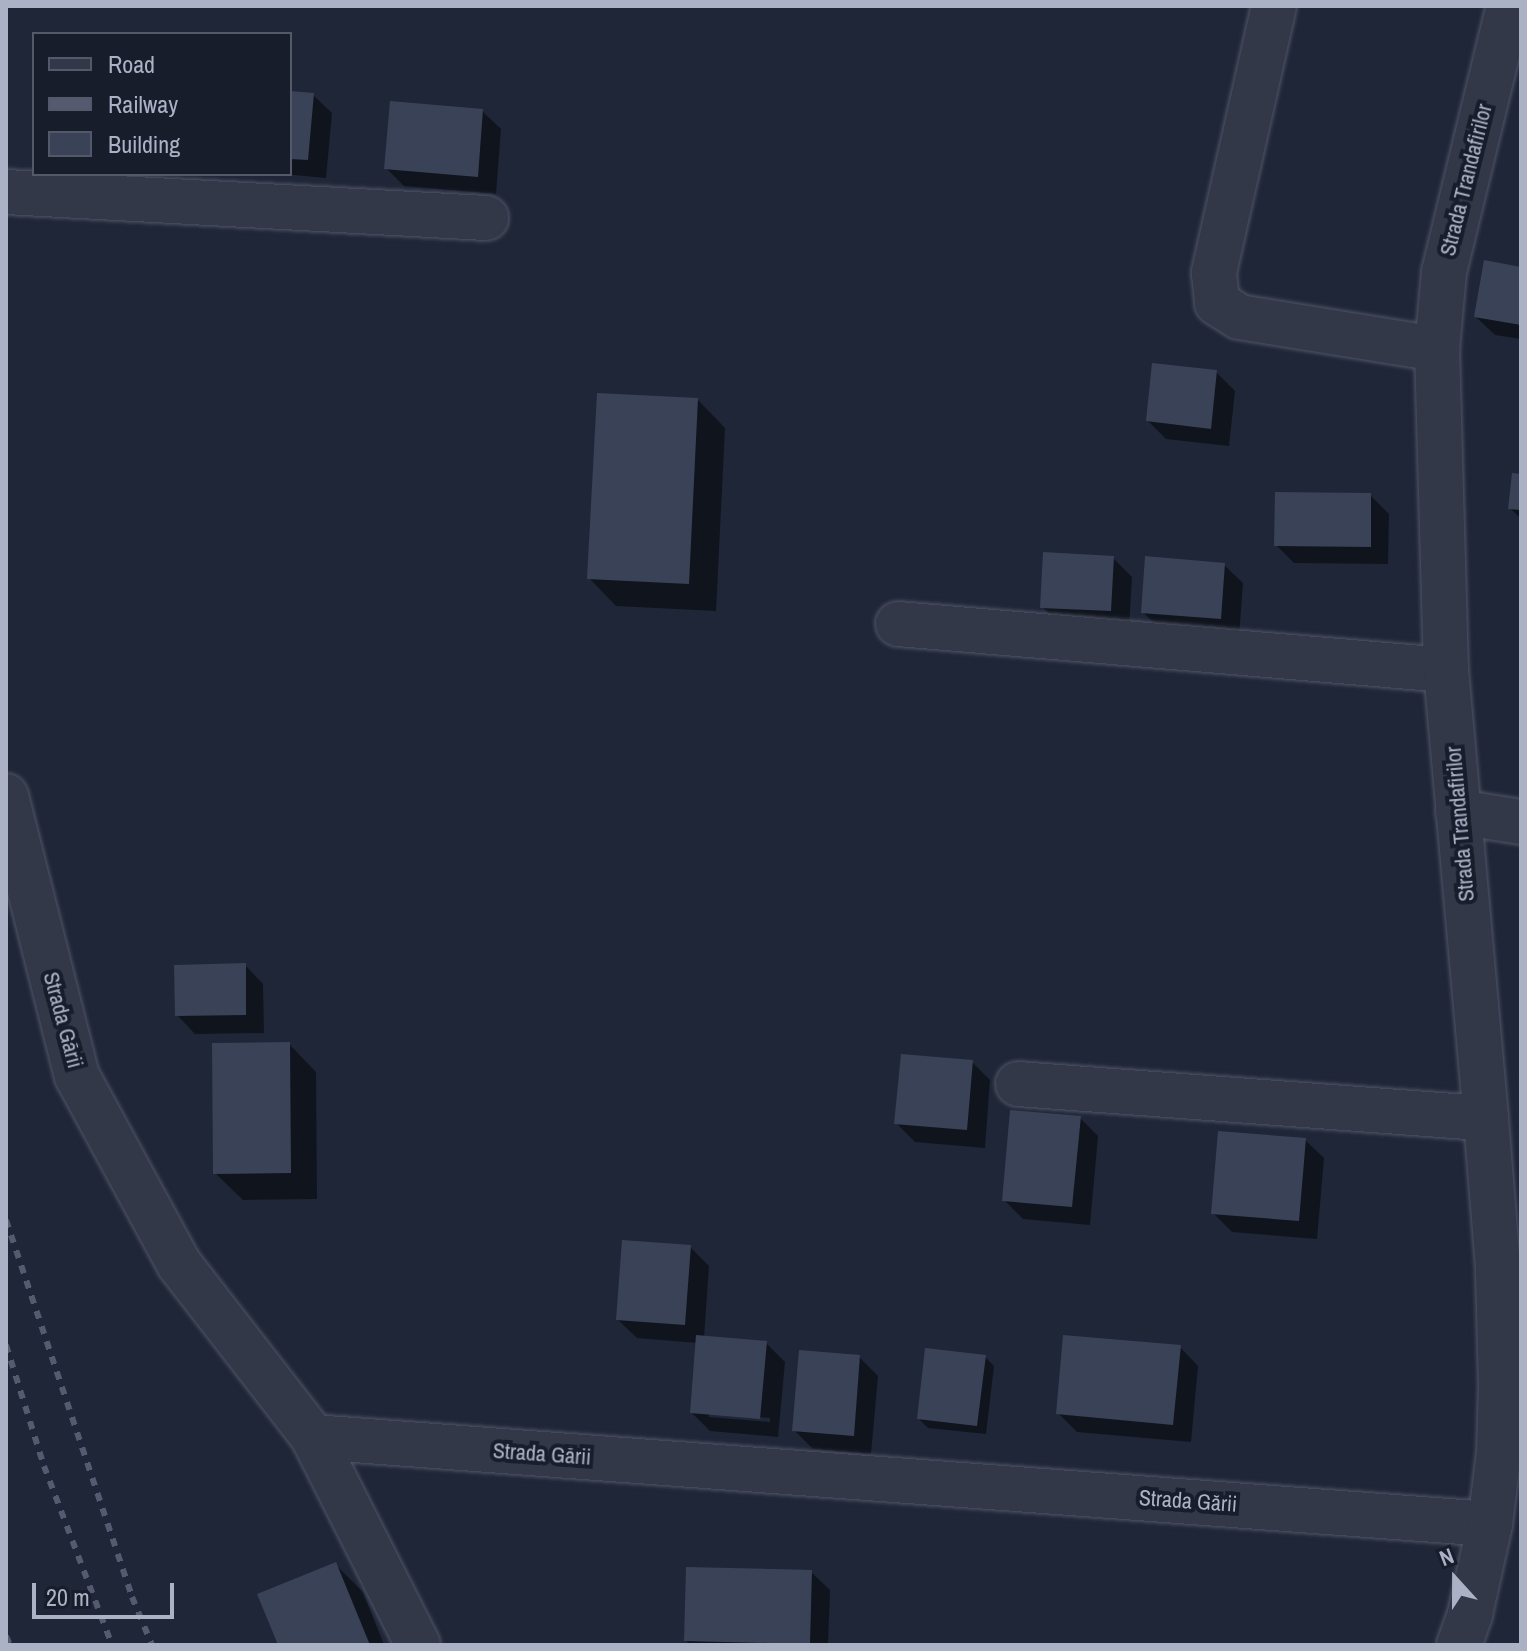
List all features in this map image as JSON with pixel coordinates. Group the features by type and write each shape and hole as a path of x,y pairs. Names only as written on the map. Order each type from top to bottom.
{"street":[{"path":"1274,6 1214,273 1217,303 1239,317 1437,349"},
{"name":"Strada Trandafirilor","path":"1459,1645 1470,1614 1490,1524 1499,1453 1501,1386 1498,1268 1446,670 1437,349 1444,272 1509,6"},
{"path":"6,192 486,218"},
{"path":"898,624 1446,670"},
{"name":"Strada Gării","path":"6,796 77,1076 179,1264 313,1437 1490,1524"},
{"path":"1458,812 1521,822"},
{"path":"1018,1084 1486,1118"},
{"path":"313,1437 418,1645"}],"building":[{"path":"292,91 314,93 308,160 292,159"},
{"path":"390,101 483,109 478,177 384,169"},
{"path":"1484,260 1521,267 1521,325 1474,317"},
{"path":"1152,363 1217,370 1211,429 1146,421"},
{"path":"597,393 698,398 689,584 587,579"},
{"path":"1512,473 1521,474 1521,510 1508,509"},
{"path":"1275,492 1371,493 1371,547 1274,546"},
{"path":"1043,552 1114,556 1111,611 1040,608"},
{"path":"1145,556 1225,563 1221,619 1141,613"},
{"path":"246,963 246,1015 175,1016 174,965"},
{"path":"290,1042 291,1173 213,1174 212,1043"},
{"path":"901,1054 973,1060 967,1130 894,1124"},
{"path":"1010,1110 1081,1116 1072,1207 1002,1201"},
{"path":"1218,1131 1306,1138 1299,1221 1211,1214"},
{"path":"622,1240 691,1245 685,1325 616,1320"},
{"path":"696,1335 767,1341 760,1419 690,1413"},
{"path":"1063,1335 1181,1345 1173,1425 1056,1414"},
{"path":"925,1348 986,1355 977,1426 917,1419"},
{"path":"799,1350 860,1355 854,1436 792,1431"},
{"path":"336,1562 370,1645 278,1645 257,1594"},
{"path":"686,1567 812,1570 810,1644 684,1641"}],"railway":[{"path":"6,1220 132,1597 152,1645"},
{"path":"6,1345 44,1466 112,1645"},
{"path":"6,1636 10,1645"}]}
